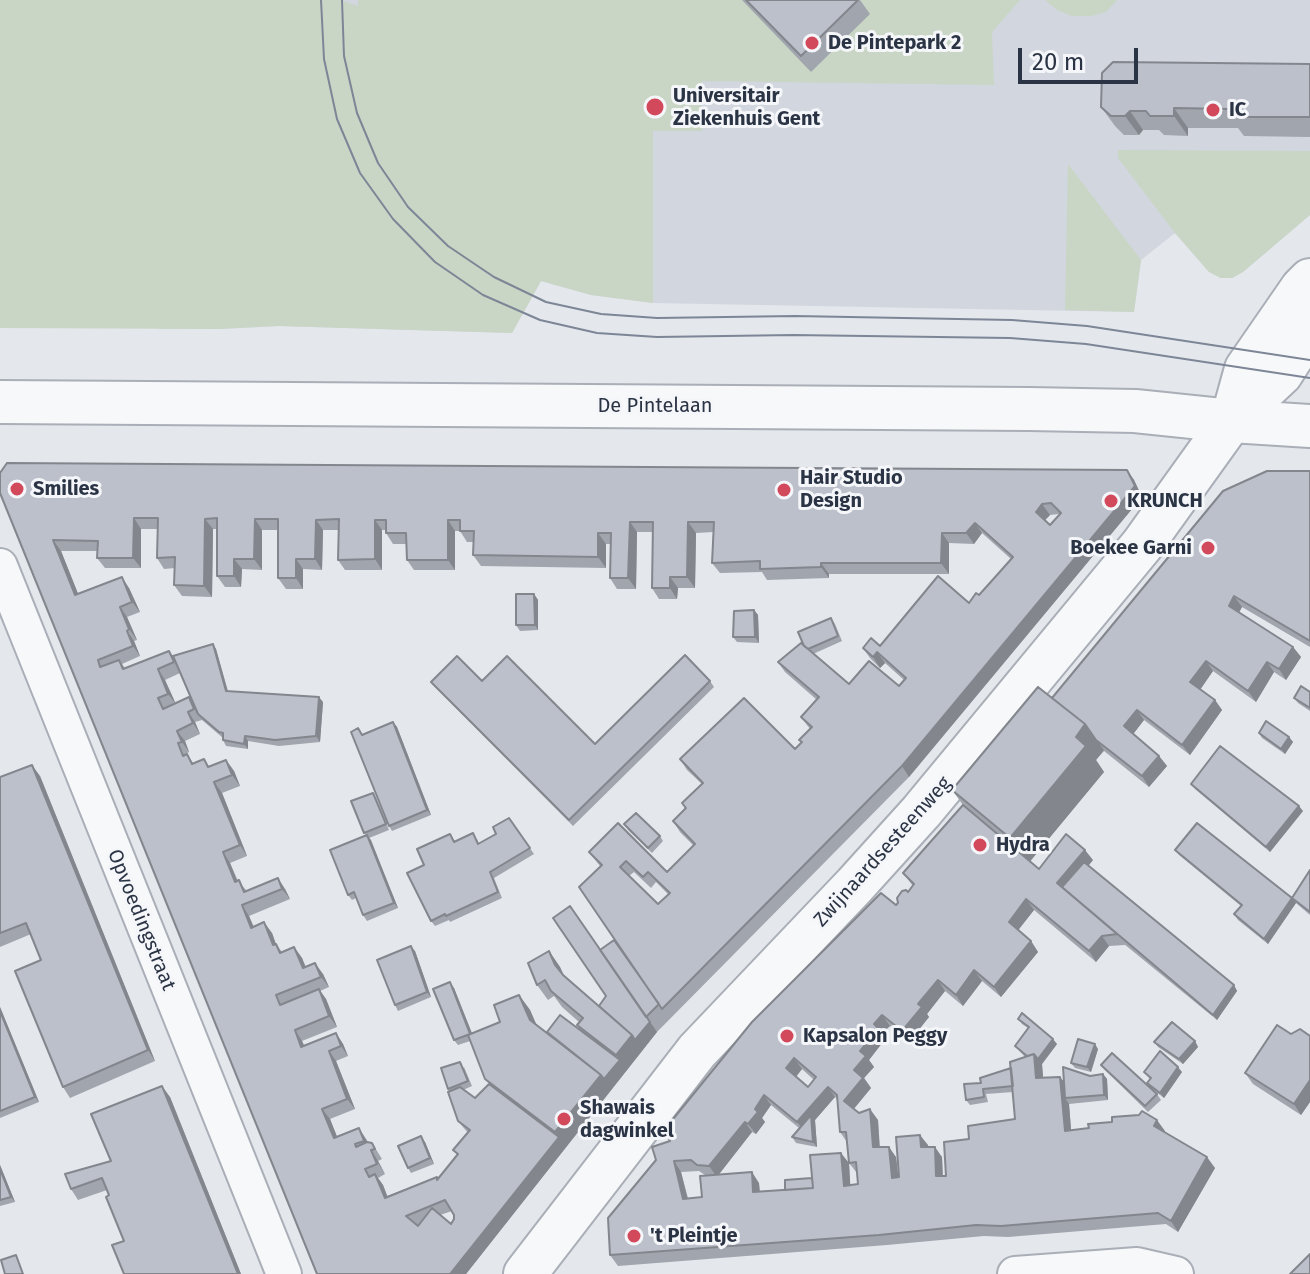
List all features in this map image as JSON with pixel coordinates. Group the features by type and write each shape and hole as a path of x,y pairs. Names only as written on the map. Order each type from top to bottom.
{"street":[{"name":"Zwijnaardsesteenweg","path":"1231,421 1246,369 1310,280"},
{"name":"Zwijnaardsesteenweg","path":"531,1272 697,1051 921,812 1142,545 1231,421 1281,374 1310,329"},
{"name":"De Pintelaan","path":"0,402 1043,409 1135,411 1310,426"},
{"name":"Opvoedingstraat","path":"0,566 284,1274"},
{"path":"1015,1274 1137,1265 1176,1274"}],"shaded area":[{"name":"Universitair Ziekenhuis Gent","path":"0,0 1310,0 1310,215 1232,278 1221,278 1209,272 1175,233 1141,260 1134,312 654,303 591,295 541,281 512,333 279,326 159,329"}],"green space":[{"path":"0,0 340,0 358,6 358,0 1020,0 992,32 994,85 702,81 702,131 653,131 653,303 591,295 541,281 512,333 279,326 219,329 0,328"},
{"path":"1045,0 1117,0 1106,12 1072,16 1057,10"},
{"path":"1118,150 1310,151 1310,215 1243,272 1232,278 1221,278 1209,272 1175,233 1118,158"},
{"path":"1068,164 1141,260 1134,312 1065,310"}],"building":[{"name":"De Pintepark 2","path":"746,0 858,0 801,56"},
{"path":"1113,62 1310,64 1310,117 1230,117 1230,109 1174,108 1174,116 1150,116 1146,111 1130,111 1125,116 1111,116 1101,107 1102,73"},
{"path":"7,463 1127,470 1135,486 902,766 662,1009 579,887 602,865 589,852 618,823 667,872 695,844 673,821 686,808 682,803 703,783 680,759 744,698 795,749 812,727 801,717 819,697 778,662 801,643 849,684 869,661 899,686 906,678 877,652 873,657 863,648 871,638 880,646 938,576 969,603 1013,557 975,523 966,533 942,533 941,563 821,563 821,567 760,569 760,561 712,563 714,522 688,522 687,577 670,577 670,588 652,588 653,522 630,522 628,578 610,578 611,533 598,533 598,557 473,555 474,531 460,531 460,520 448,520 448,560 407,560 406,533 386,533 386,520 375,520 375,559 338,560 339,519 316,520 315,559 296,559 296,578 278,578 278,519 255,519 254,559 234,559 234,576 217,576 217,518 205,519 204,586 174,585 175,557 157,558 158,518 134,518 133,558 97,558 98,541 53,540 75,595 122,577 132,602 120,607 133,646 98,660 100,667 119,660 123,669 169,651 174,662 158,669 168,694 158,698 163,709 189,697 194,709 188,712 193,723 177,731 183,756 187,754 192,764 204,759 208,767 226,760 232,775 214,782 240,845 223,852 235,882 239,880 244,892 278,878 282,889 242,905 251,928 264,922 273,945 276,944 280,953 294,947 303,968 315,963 321,977 276,995 280,1005 319,989 329,1016 295,1030 301,1047 336,1033 341,1046 329,1051 347,1099 322,1109 334,1138 359,1128 364,1141 355,1144 356,1147 372,1143 375,1149 371,1150 377,1164 365,1169 369,1177 375,1174 385,1198 437,1177 437,1180 458,1154 453,1150 470,1130 458,1121 448,1092 460,1087 475,1098 489,1084 559,1137 450,1274 317,1274 0,493 0,473","holes":["1051,503 1061,513 1050,525 1036,512 1042,504","626,861 643,877 648,872 670,893 658,904 620,867","445,1200 454,1219 451,1224 432,1208 418,1226 406,1216"]},
{"path":"1267,471 1310,471 1310,641 1234,596 1229,606 1293,647 1279,669 1267,662 1248,691 1206,661 1190,682 1215,700 1182,745 1137,710 1124,726 1159,756 1142,776 1096,740 1085,724 1052,698 1223,491"},
{"path":"516,594 534,594 535,625 516,625"},
{"path":"754,610 755,637 733,637 734,611"},
{"path":"831,618 838,636 808,649 804,646 798,632"},
{"path":"213,644 226,691 319,697 316,736 275,740 245,736 244,744 223,740 223,733 198,714 173,656"},
{"path":"685,655 710,681 569,820 431,682 457,656 482,681 507,656 595,744"},
{"path":"1301,686 1310,692 1310,708 1294,698"},
{"path":"1038,687 1085,724 1076,737 1086,746 1010,838 952,790"},
{"path":"1266,721 1289,737 1281,749 1259,733"},
{"path":"393,722 427,810 389,826 351,732 358,728 362,735"},
{"path":"1220,746 1299,806 1266,847 1191,784"},
{"path":"32,765 148,1050 63,1087 15,971 41,960 26,923 0,933 0,777"},
{"path":"373,793 386,824 364,833 351,801"},
{"path":"963,805 1039,869 1066,834 1085,850 1057,883 1117,934 1102,936 1089,951 1026,899 1009,922 1031,941 994,987 974,970 956,995 938,980 918,1004 922,1007 902,1031 882,1015 874,1024 878,1028 860,1051 866,1056 854,1070 863,1078 844,1101 859,1113 870,1109 873,1147 889,1147 892,1178 899,1177 896,1137 920,1135 921,1147 935,1147 936,1176 946,1176 944,1142 969,1139 968,1126 1015,1119 1010,1062 1034,1054 1036,1078 1060,1077 1065,1131 1089,1128 1088,1124 1112,1122 1112,1117 1139,1115 1142,1111 1157,1120 1154,1126 1207,1157 1171,1221 1158,1213 610,1255 608,1218 656,1160 652,1147 670,1141 665,1129 752,1022 881,893 896,905 898,903 897,898 902,891 908,892 914,884 903,873","holes":["794,1058 816,1077 808,1087 786,1068","828,1087 837,1095 840,1132 846,1132 849,1163 856,1162 858,1184 844,1186 841,1153 810,1155 813,1188 753,1192 752,1172 700,1176 702,1197 683,1199 674,1161 691,1160 697,1165 709,1166 745,1122 748,1124 758,1112 755,1109 764,1095 797,1122"]},
{"path":"636,813 660,836 648,848 624,824"},
{"path":"509,818 530,848 490,872 498,892 431,921 407,873 424,865 417,849 450,834 454,842 473,833 478,844 496,834 493,827"},
{"path":"1197,823 1292,898 1264,939 1234,914 1242,905 1175,850"},
{"path":"367,835 394,903 363,915 354,892 348,895 330,850"},
{"path":"1084,862 1234,985 1213,1015 1062,887"},
{"path":"1310,870 1310,912 1292,898"},
{"path":"570,906 650,1022 635,1040 599,1006 606,996 553,918"},
{"path":"614,940 659,1004 646,1017 600,950"},
{"path":"411,946 427,992 395,1005 377,960"},
{"path":"549,951 563,975 632,1035 616,1055 577,1025 583,1018 551,991 545,980 537,985 528,963"},
{"path":"450,982 470,1034 454,1040 433,989"},
{"path":"519,995 530,1020 601,1075 555,1132 485,1079 468,1035 500,1022 494,1005"},
{"path":"0,1011 35,1097 0,1111"},
{"path":"1022,1013 1053,1039 1038,1059 1034,1054 1027,1056 1015,1046 1029,1027 1018,1019"},
{"path":"560,1015 620,1060 604,1079 547,1032"},
{"path":"1172,1022 1195,1041 1179,1059 1154,1042"},
{"path":"1277,1025 1291,1034 1300,1029 1310,1036 1310,1080 1294,1104 1245,1073"},
{"path":"1078,1039 1095,1044 1087,1067 1071,1063"},
{"path":"1160,1051 1178,1067 1160,1093 1147,1083 1151,1078 1144,1072"},
{"path":"1112,1053 1157,1094 1145,1106 1101,1065"},
{"path":"460,1062 468,1081 448,1089 441,1068"},
{"path":"1063,1067 1090,1076 1103,1074 1104,1095 1065,1098"},
{"path":"1011,1068 1013,1086 983,1089 984,1097 966,1100 964,1084 981,1083 980,1078"},
{"path":"162,1086 238,1274 124,1274 112,1245 124,1241 106,1197 109,1195 102,1178 71,1189 65,1174 111,1161 91,1114"},
{"path":"811,1115 813,1142 792,1137"},
{"path":"421,1136 430,1158 408,1168 398,1146"},
{"path":"0,1169 11,1197 0,1200"},
{"path":"812,1178 813,1188 785,1190 785,1180"},
{"path":"1310,1254 1310,1274 1290,1274"},
{"path":"16,1255 23,1274 5,1274 1,1260"}],"tram line":[{"path":"321,0 324,59 337,119 360,173 393,219 435,262 483,295 540,320 597,333 657,337 1010,338 1086,344 1310,378"},
{"path":"342,0 344,56 357,113 378,163 408,207 448,246 494,277 546,302 601,314 657,318 795,316 1012,320 1087,326 1310,360"}],"place":[{"name":"De Pintepark 2","path":"812,43"},
{"name":"Universitair Ziekenhuis Gent","path":"655,107"},
{"name":"IC","path":"1213,110"},
{"name":"Smilies","path":"17,489"},
{"name":"Hair Studio Design","path":"784,490"},
{"name":"KRUNCH","path":"1111,501"},
{"name":"Boekee Garni","path":"1208,548"},
{"name":"Hydra","path":"980,845"},
{"name":"Kapsalon Peggy","path":"787,1036"},
{"name":"Shawais dagwinkel","path":"564,1119"},
{"name":"'t Pleintje","path":"634,1236"}]}
